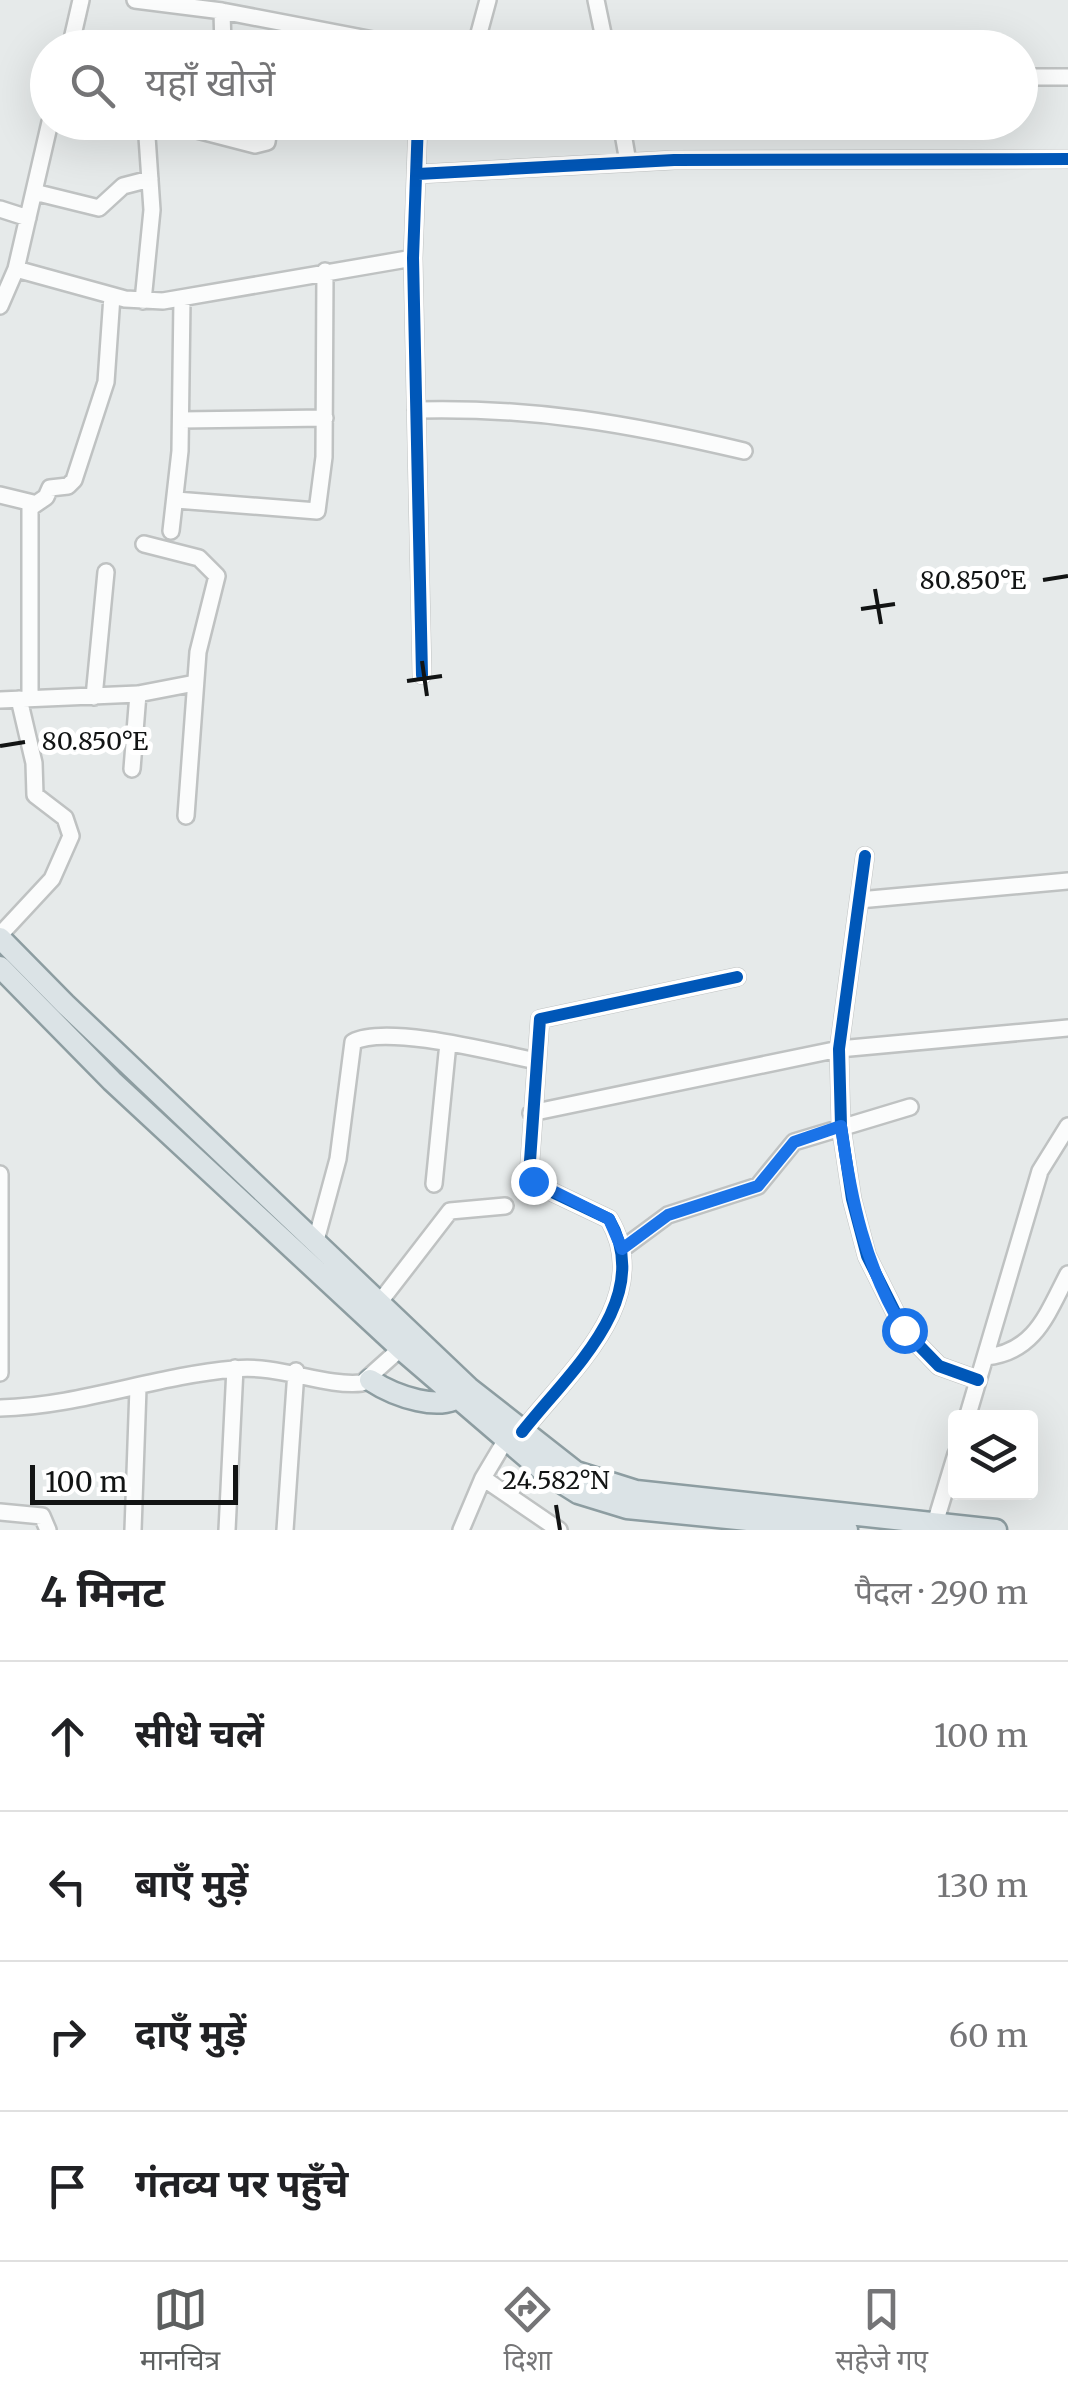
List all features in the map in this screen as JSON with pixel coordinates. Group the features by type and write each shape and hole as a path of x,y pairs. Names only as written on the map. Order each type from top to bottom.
{"main road":[{"path":"0,936 379,1303 408,1342"},
{"path":"0,967 112,1081 514,1437 543,1471 599,1502 770,1526 848,1530"},
{"path":"370,1380 385,1390 428,1400 464,1393"},
{"path":"514,1437 576,1472 619,1487 933,1526 996,1530"}],"street":[{"path":"74,30 81,0"},
{"path":"135,0 321,30"},
{"path":"480,30 488,0"},
{"path":"596,0 602,30"},
{"path":"222,11 222,30"},
{"path":"1038,77 1068,77"},
{"path":"0,306 16,268 46,140"},
{"path":"144,301 152,210 147,140"},
{"path":"236,140 256,145 266,140"},
{"path":"418,140 413,258 422,675"},
{"path":"624,140 628,162"},
{"path":"418,174 628,162 1068,159"},
{"path":"34,192 99,208 123,186 150,179"},
{"path":"0,209 28,218"},
{"path":"16,268 112,296 144,301 182,298 413,258"},
{"path":"176,500 317,511 325,418 326,271"},
{"path":"0,495 33,503 46,498 50,488 68,486 74,480 106,382 112,296"},
{"path":"172,531 181,420 182,298"},
{"path":"416,410 512,409 582,416 744,451"},
{"path":"181,420 325,418"},
{"path":"0,936 52,879 71,836 65,818 35,796 24,699 28,543 33,503"},
{"path":"144,544 188,553 208,562 218,576 200,636 186,816"},
{"path":"94,697 106,572"},
{"path":"0,700 138,694 195,683"},
{"path":"132,769 138,694"},
{"path":"865,856 839,1050 841,1126 852,1199 868,1256 886,1300 921,1352 939,1366 978,1380"},
{"path":"859,900 1068,881"},
{"path":"462,1530 482,1478 616,1308 624,1269 622,1249 609,1219 533,1181 528,1166 538,1026 545,1016 736,977"},
{"path":"531,1112 839,1050 1068,1028"},
{"path":"315,1244 338,1159 353,1042 372,1037 448,1043 536,1061"},
{"path":"434,1184 448,1043"},
{"path":"622,1249 668,1215 758,1186 794,1142 910,1108"},
{"path":"969,1410 1040,1171 1068,1126"},
{"path":"0,1174 0,1372"},
{"path":"379,1303 450,1211 505,1206"},
{"path":"986,1357 1006,1355 1028,1342 1068,1274"},
{"path":"0,1408 63,1405 235,1368 296,1371 355,1384 370,1380 408,1342"},
{"path":"228,1530 235,1368"},
{"path":"285,1530 296,1371"},
{"path":"133,1530 138,1388"},
{"path":"482,1478 559,1530"},
{"path":"933,1526 948,1479"},
{"path":"0,1512 42,1516 48,1530"}],"cycle path":[{"path":"417,140 413,258 422,675"},
{"path":"418,174 674,160 1068,159"},
{"path":"865,856 839,1049 841,1126 852,1199 867,1256 904,1330 939,1366 978,1380"},
{"path":"522,1432 600,1333 622,1278 621,1249 609,1219 546,1189 529,1175 540,1019 737,977"}],"route":[{"path":"533,1181 609,1219 622,1249 668,1215 758,1186 794,1142 841,1126 852,1199 868,1256 886,1300 904,1330"}]}
